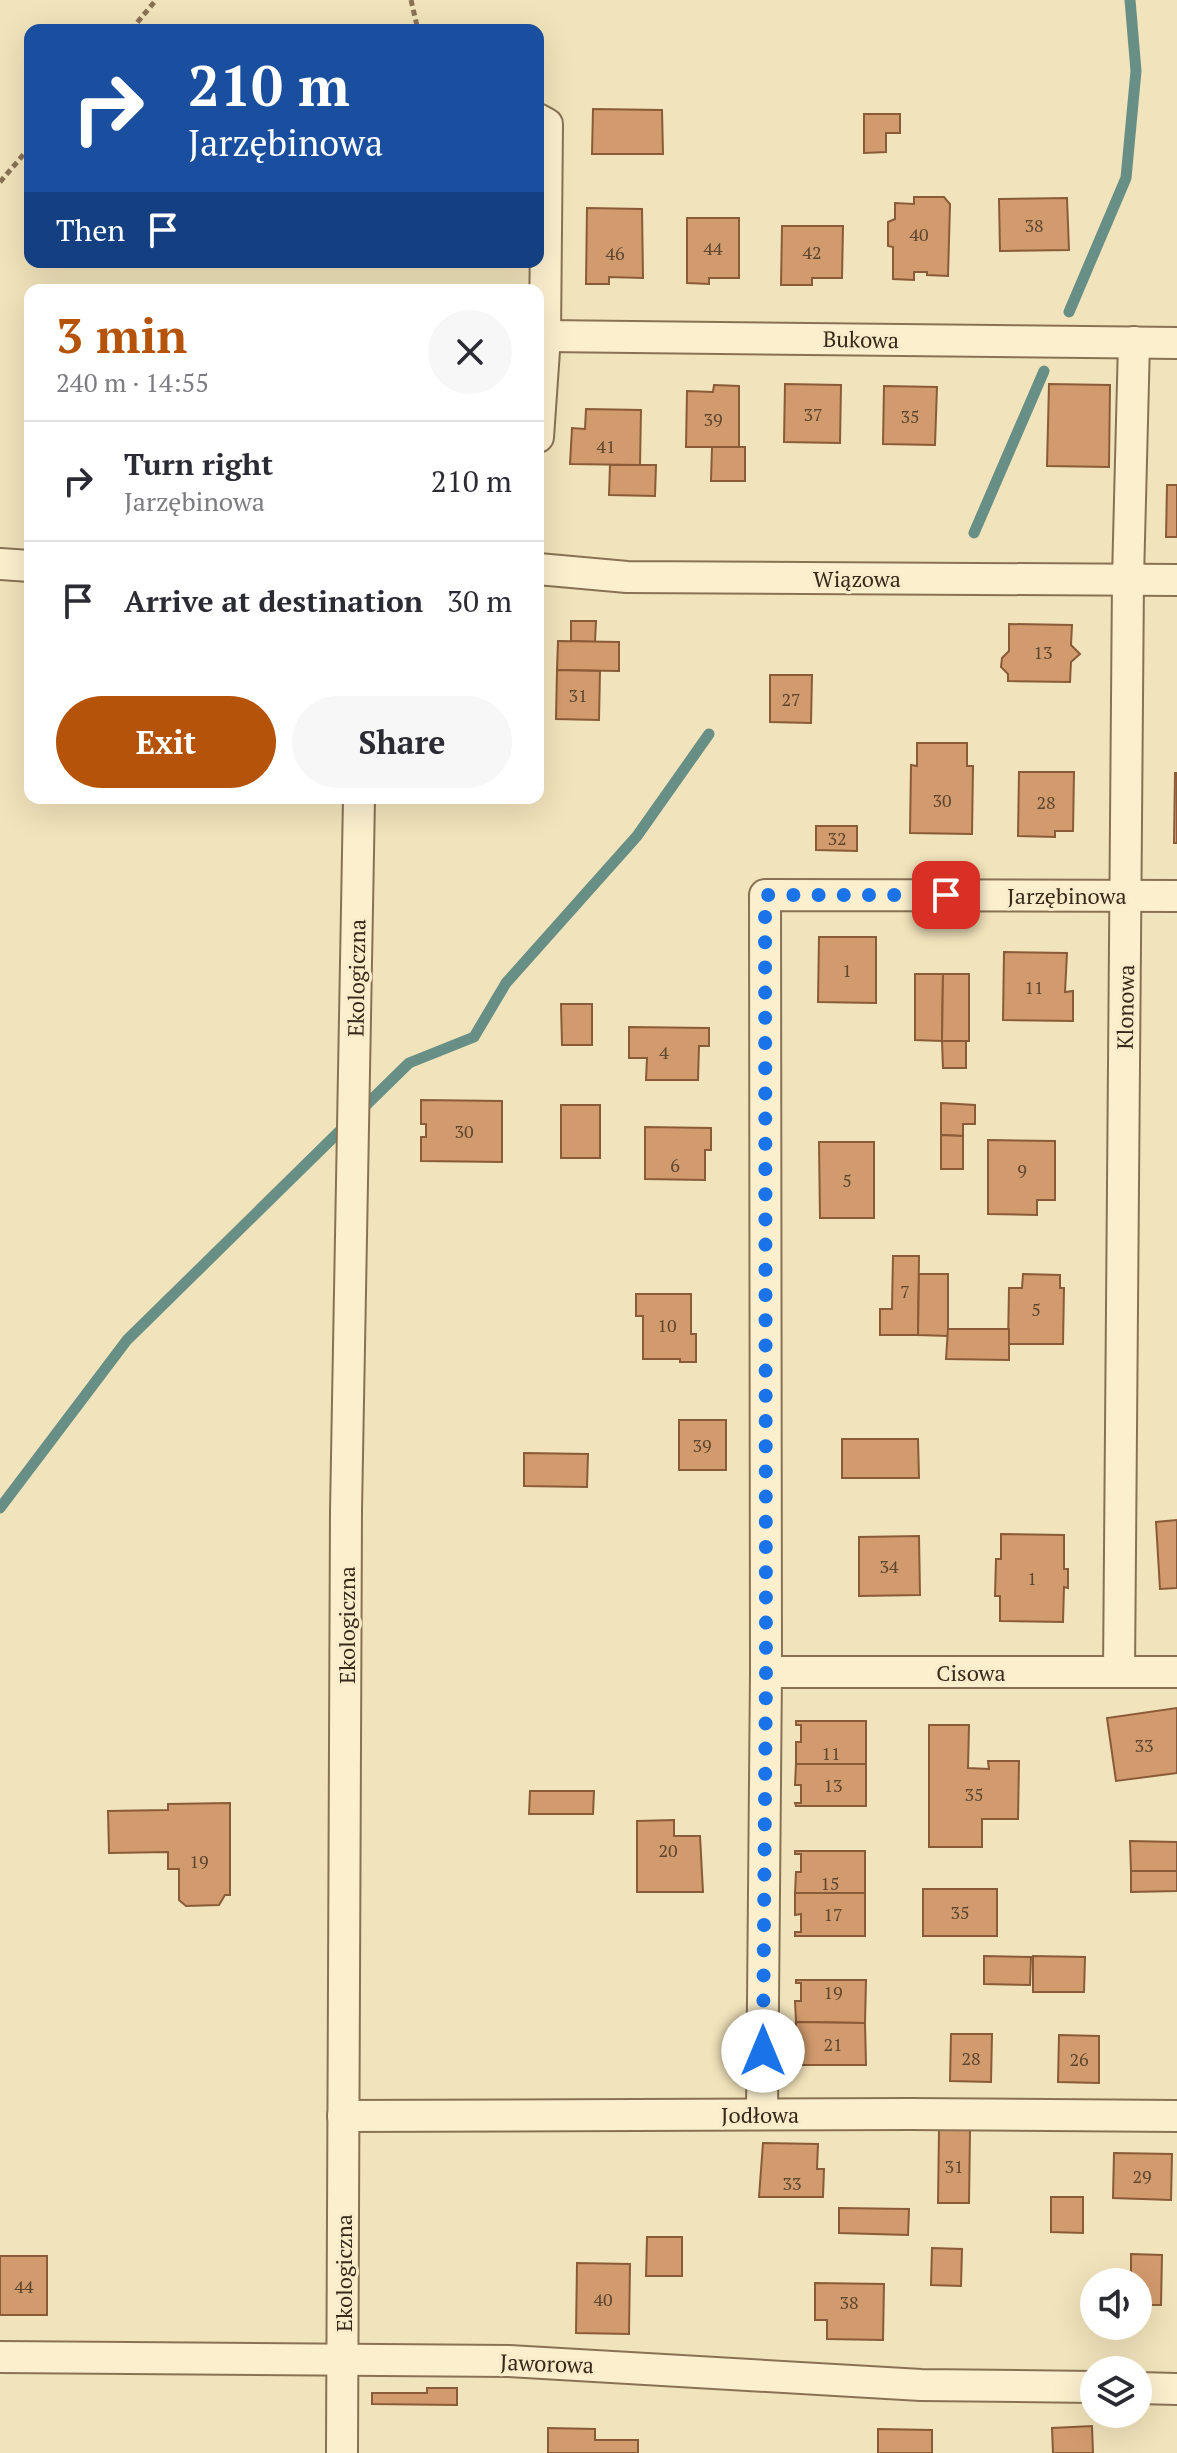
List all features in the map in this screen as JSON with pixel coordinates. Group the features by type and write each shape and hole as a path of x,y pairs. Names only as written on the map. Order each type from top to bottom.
{"street":[{"path":"544,122 547,124 544,350"},
{"name":"Bukowa","path":"545,336 1177,343"},
{"name":"Klonowa","path":"1119,1672 1128,579 1134,342"},
{"path":"0,564 24,566"},
{"name":"Wiązowa","path":"544,570 627,577 1177,580"},
{"name":"Ekologiczna","path":"342,2453 346,1527 359,804"},
{"name":"Jarzębinowa","path":"766,1672 765,895 1177,896"},
{"path":"762,2114 766,1672"},
{"name":"Cisowa","path":"766,1672 1177,1672"},
{"name":"Jodłowa","path":"343,2116 1177,2116"},
{"name":"Jaworowa","path":"0,2357 509,2361 921,2385 1080,2387"},
{"path":"1152,2388 1177,2389"}],"path":[{"path":"136,24 156,0"},
{"path":"411,0 417,24"},
{"path":"0,182 24,154"}],"building":[{"path":"593,109 662,110 663,154 592,154"},
{"path":"864,114 900,114 900,133 886,133 886,152 864,153"},
{"path":"914,197 944,197 950,204 948,276 914,272 914,280 893,279 893,247 888,246 888,222 895,219 895,203 914,204"},
{"path":"1067,198 1069,250 1000,251 999,199"},
{"path":"587,208 642,209 643,278 609,277 609,284 586,284"},
{"path":"687,218 739,218 739,278 709,278 709,284 687,283"},
{"path":"782,226 843,226 842,278 812,278 812,285 781,285"},
{"path":"785,384 841,385 840,443 784,442"},
{"path":"1049,384 1110,385 1109,467 1047,466"},
{"path":"714,385 739,386 739,447 686,447 687,391 713,392"},
{"path":"884,386 937,387 935,445 883,444"},
{"path":"586,409 641,410 640,465 570,464 572,428 585,429"},
{"path":"712,447 745,447 745,481 711,481"},
{"path":"610,465 656,465 655,496 609,495"},
{"path":"1167,485 1177,485 1177,537 1166,537"},
{"path":"571,621 596,621 595,642 571,641"},
{"path":"1009,624 1072,625 1071,645 1080,654 1071,662 1070,682 1008,681 1008,674 1001,667 1002,658 1009,651"},
{"path":"558,641 619,642 619,671 557,670"},
{"path":"557,670 600,671 599,720 556,719"},
{"path":"770,675 812,675 811,723 770,722"},
{"path":"917,743 967,743 967,766 973,766 972,834 910,833 911,765 917,766"},
{"path":"1019,772 1074,772 1073,831 1055,831 1055,837 1018,836"},
{"path":"1177,773 1177,843 1174,843"},
{"path":"816,826 857,826 857,851 816,850"},
{"path":"819,937 876,937 876,1003 818,1002"},
{"path":"1004,952 1067,953 1065,992 1073,991 1073,1021 1003,1020"},
{"path":"915,974 943,974 942,1041 915,1040"},
{"path":"943,974 969,974 969,1041 942,1041"},
{"path":"561,1004 592,1004 592,1045 562,1045"},
{"path":"629,1027 709,1028 709,1046 699,1046 698,1080 646,1080 647,1058 629,1058"},
{"path":"942,1041 966,1041 966,1068 943,1068"},
{"path":"421,1100 502,1101 502,1162 421,1161 421,1137 426,1137 426,1124 421,1124"},
{"path":"941,1103 975,1105 975,1124 963,1124 963,1136 941,1135"},
{"path":"561,1105 600,1105 600,1158 561,1158"},
{"path":"645,1127 711,1128 711,1150 705,1150 705,1180 645,1179"},
{"path":"941,1135 963,1136 963,1169 941,1169"},
{"path":"988,1140 1055,1141 1055,1200 1037,1200 1037,1215 988,1214"},
{"path":"819,1142 874,1142 874,1218 820,1218"},
{"path":"893,1256 919,1256 918,1335 880,1335 880,1309 892,1309"},
{"path":"919,1274 948,1274 948,1336 918,1335"},
{"path":"1023,1274 1060,1275 1060,1288 1064,1288 1063,1344 1008,1344 1009,1288 1022,1288"},
{"path":"636,1294 691,1294 691,1334 696,1334 696,1362 643,1359 643,1316 636,1316"},
{"path":"948,1329 1009,1329 1009,1360 946,1359"},
{"path":"679,1420 726,1420 726,1470 679,1470"},
{"path":"842,1439 918,1439 919,1478 842,1478"},
{"path":"524,1453 588,1454 587,1487 524,1486"},
{"path":"1177,1520 1177,1588 1160,1589 1156,1522"},
{"path":"1001,1534 1064,1535 1064,1569 1068,1569 1068,1588 1064,1587 1063,1622 1000,1621 1000,1596 995,1596 996,1559 1001,1559"},
{"path":"919,1536 920,1595 859,1596 859,1537"},
{"path":"1177,1708 1177,1773 1116,1781 1107,1718"},
{"path":"796,1721 866,1721 866,1764 796,1764 796,1742 801,1742 801,1725 796,1725"},
{"path":"929,1725 969,1725 968,1768 989,1769 988,1761 1019,1761 1018,1819 982,1819 982,1847 929,1847"},
{"path":"796,1764 866,1764 866,1806 796,1806 795,1803 801,1803 801,1785 795,1785"},
{"path":"530,1791 594,1791 593,1814 529,1814"},
{"path":"230,1803 230,1895 225,1895 219,1905 186,1906 179,1900 179,1869 168,1869 168,1852 109,1853 108,1811 168,1810 168,1804"},
{"path":"674,1820 674,1836 700,1836 703,1892 637,1892 637,1821"},
{"path":"1130,1841 1177,1842 1177,1871 1131,1871"},
{"path":"795,1851 865,1851 865,1893 795,1893 796,1872 801,1872 801,1854 795,1854"},
{"path":"1131,1871 1177,1871 1177,1891 1131,1892"},
{"path":"923,1889 997,1889 997,1936 923,1936"},
{"path":"795,1893 865,1893 865,1936 795,1936 795,1932 801,1932 801,1914 795,1915"},
{"path":"984,1956 1031,1957 1030,1985 984,1984"},
{"path":"1033,1956 1085,1957 1084,1992 1033,1992"},
{"path":"796,1980 866,1980 865,2023 796,2022 795,2001 801,2001 801,1983 796,1983"},
{"path":"796,2022 865,2023 866,2065 796,2065 795,2062 801,2062 801,2043 795,2044"},
{"path":"951,2034 992,2034 991,2082 950,2081"},
{"path":"1059,2035 1099,2036 1099,2083 1058,2082"},
{"path":"939,2130 970,2130 969,2203 938,2203"},
{"path":"763,2143 818,2144 817,2169 824,2169 823,2197 759,2197"},
{"path":"1114,2153 1172,2154 1171,2200 1113,2198"},
{"path":"1051,2197 1083,2197 1083,2233 1051,2232"},
{"path":"839,2208 909,2209 908,2235 839,2233"},
{"path":"647,2237 682,2237 682,2276 646,2276"},
{"path":"932,2248 962,2249 961,2286 931,2285"},
{"path":"1131,2254 1162,2255 1161,2305 1152,2305 1152,2268 1131,2268"},
{"path":"0,2256 47,2256 47,2315 0,2315"},
{"path":"577,2263 630,2264 629,2334 576,2333"},
{"path":"815,2283 884,2284 883,2340 827,2339 827,2320 815,2320"},
{"path":"427,2388 457,2388 457,2405 372,2404 372,2393 427,2393"},
{"path":"548,2428 595,2429 595,2440 638,2440 638,2453 548,2453"},
{"path":"1052,2428 1092,2428 1093,2453 1053,2453"},
{"path":"878,2429 932,2430 932,2453 878,2453"}],"waterway":[{"path":"1069,312 1126,178 1136,71 1130,0"},
{"path":"974,533 1044,371"},
{"path":"360,1111 409,1063 474,1037 506,983 637,836 709,734"},
{"path":"0,1508 127,1340 348,1123"}],"route":[{"path":"763,2051 765,895 946,895"}]}
